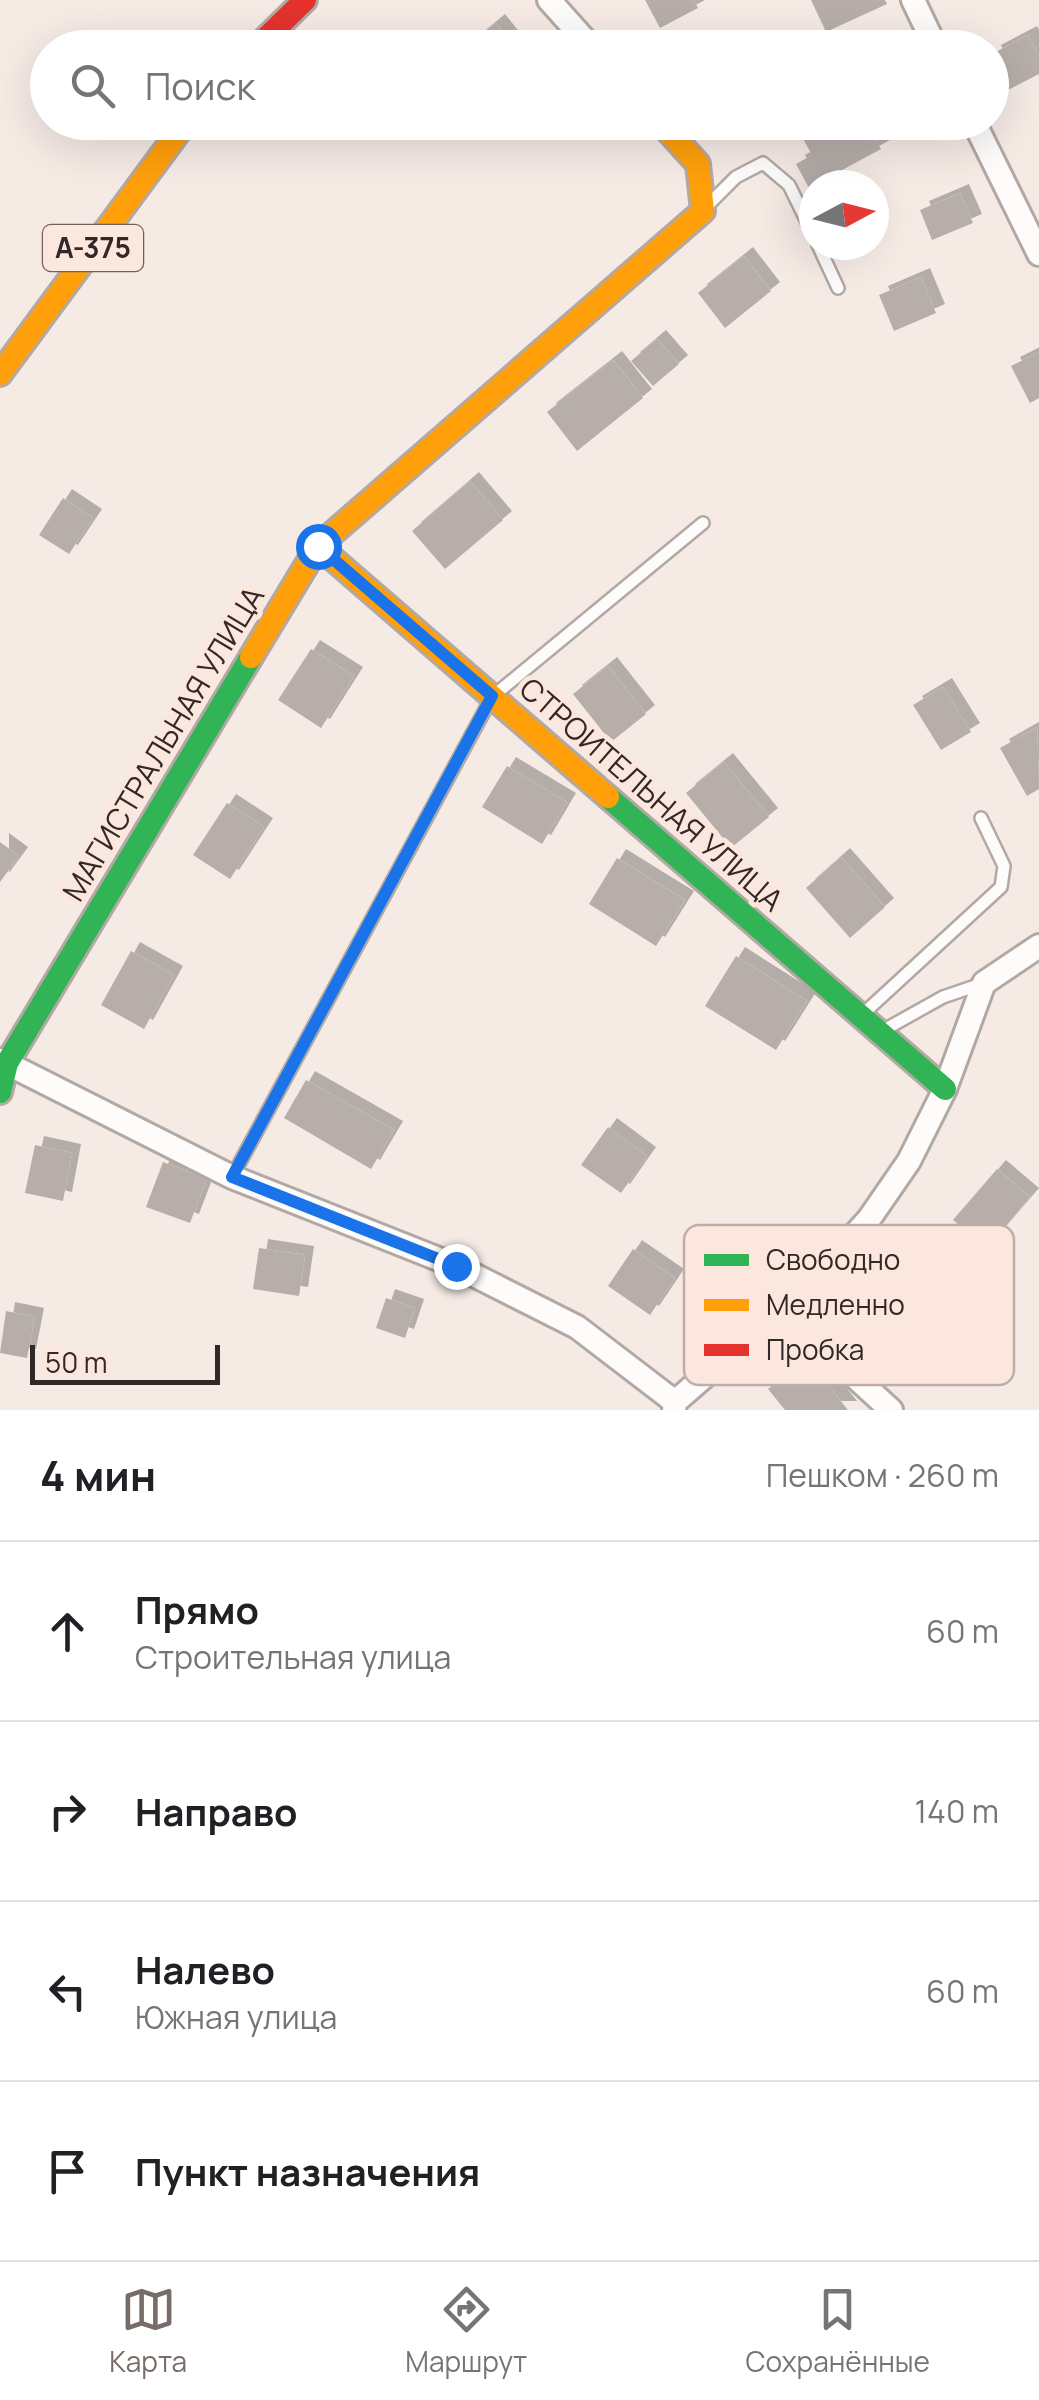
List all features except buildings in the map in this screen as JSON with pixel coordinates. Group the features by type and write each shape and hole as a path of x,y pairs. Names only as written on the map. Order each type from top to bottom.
{"main road":[{"path":"274,30 305,0"},
{"name":"А-375","path":"0,374 173,140"},
{"path":"676,140 698,164 703,211"},
{"name":"МАГИСТРАЛЬНАЯ УЛИЦА","path":"0,1092 4,1062 318,546 703,211"},
{"name":"СТРОИТЕЛЬНАЯ УЛИЦА","path":"318,546 945,1088"}],"street":[{"path":"549,0 576,30"},
{"path":"913,0 927,30"},
{"path":"983,140 1039,254"},
{"path":"864,1225 910,1161 945,1088 984,983 1039,946"},
{"path":"4,1062 232,1177 406,1244 542,1310 577,1328 674,1406 698,1385"},
{"path":"864,1385 891,1410"}],"lane":[{"path":"703,211 736,177 763,164 790,185 799,204"},
{"path":"825,260 838,288"},
{"path":"232,1177 492,696 703,523"},
{"path":"861,1016 1001,887 1004,866 981,818"},
{"path":"880,1033 943,996 984,983"}],"traffic: fast":[{"path":"0,1092 7,1063 251,657"},
{"path":"608,797 945,1089"}],"traffic: slow":[{"path":"0,374 173,140"},
{"path":"251,657 318,546 703,211 698,164 676,140"},
{"path":"318,546 608,797"}],"traffic: jam":[{"path":"274,30 305,0"}],"route":[{"path":"318,546 492,696 232,1177 456,1266"}]}
